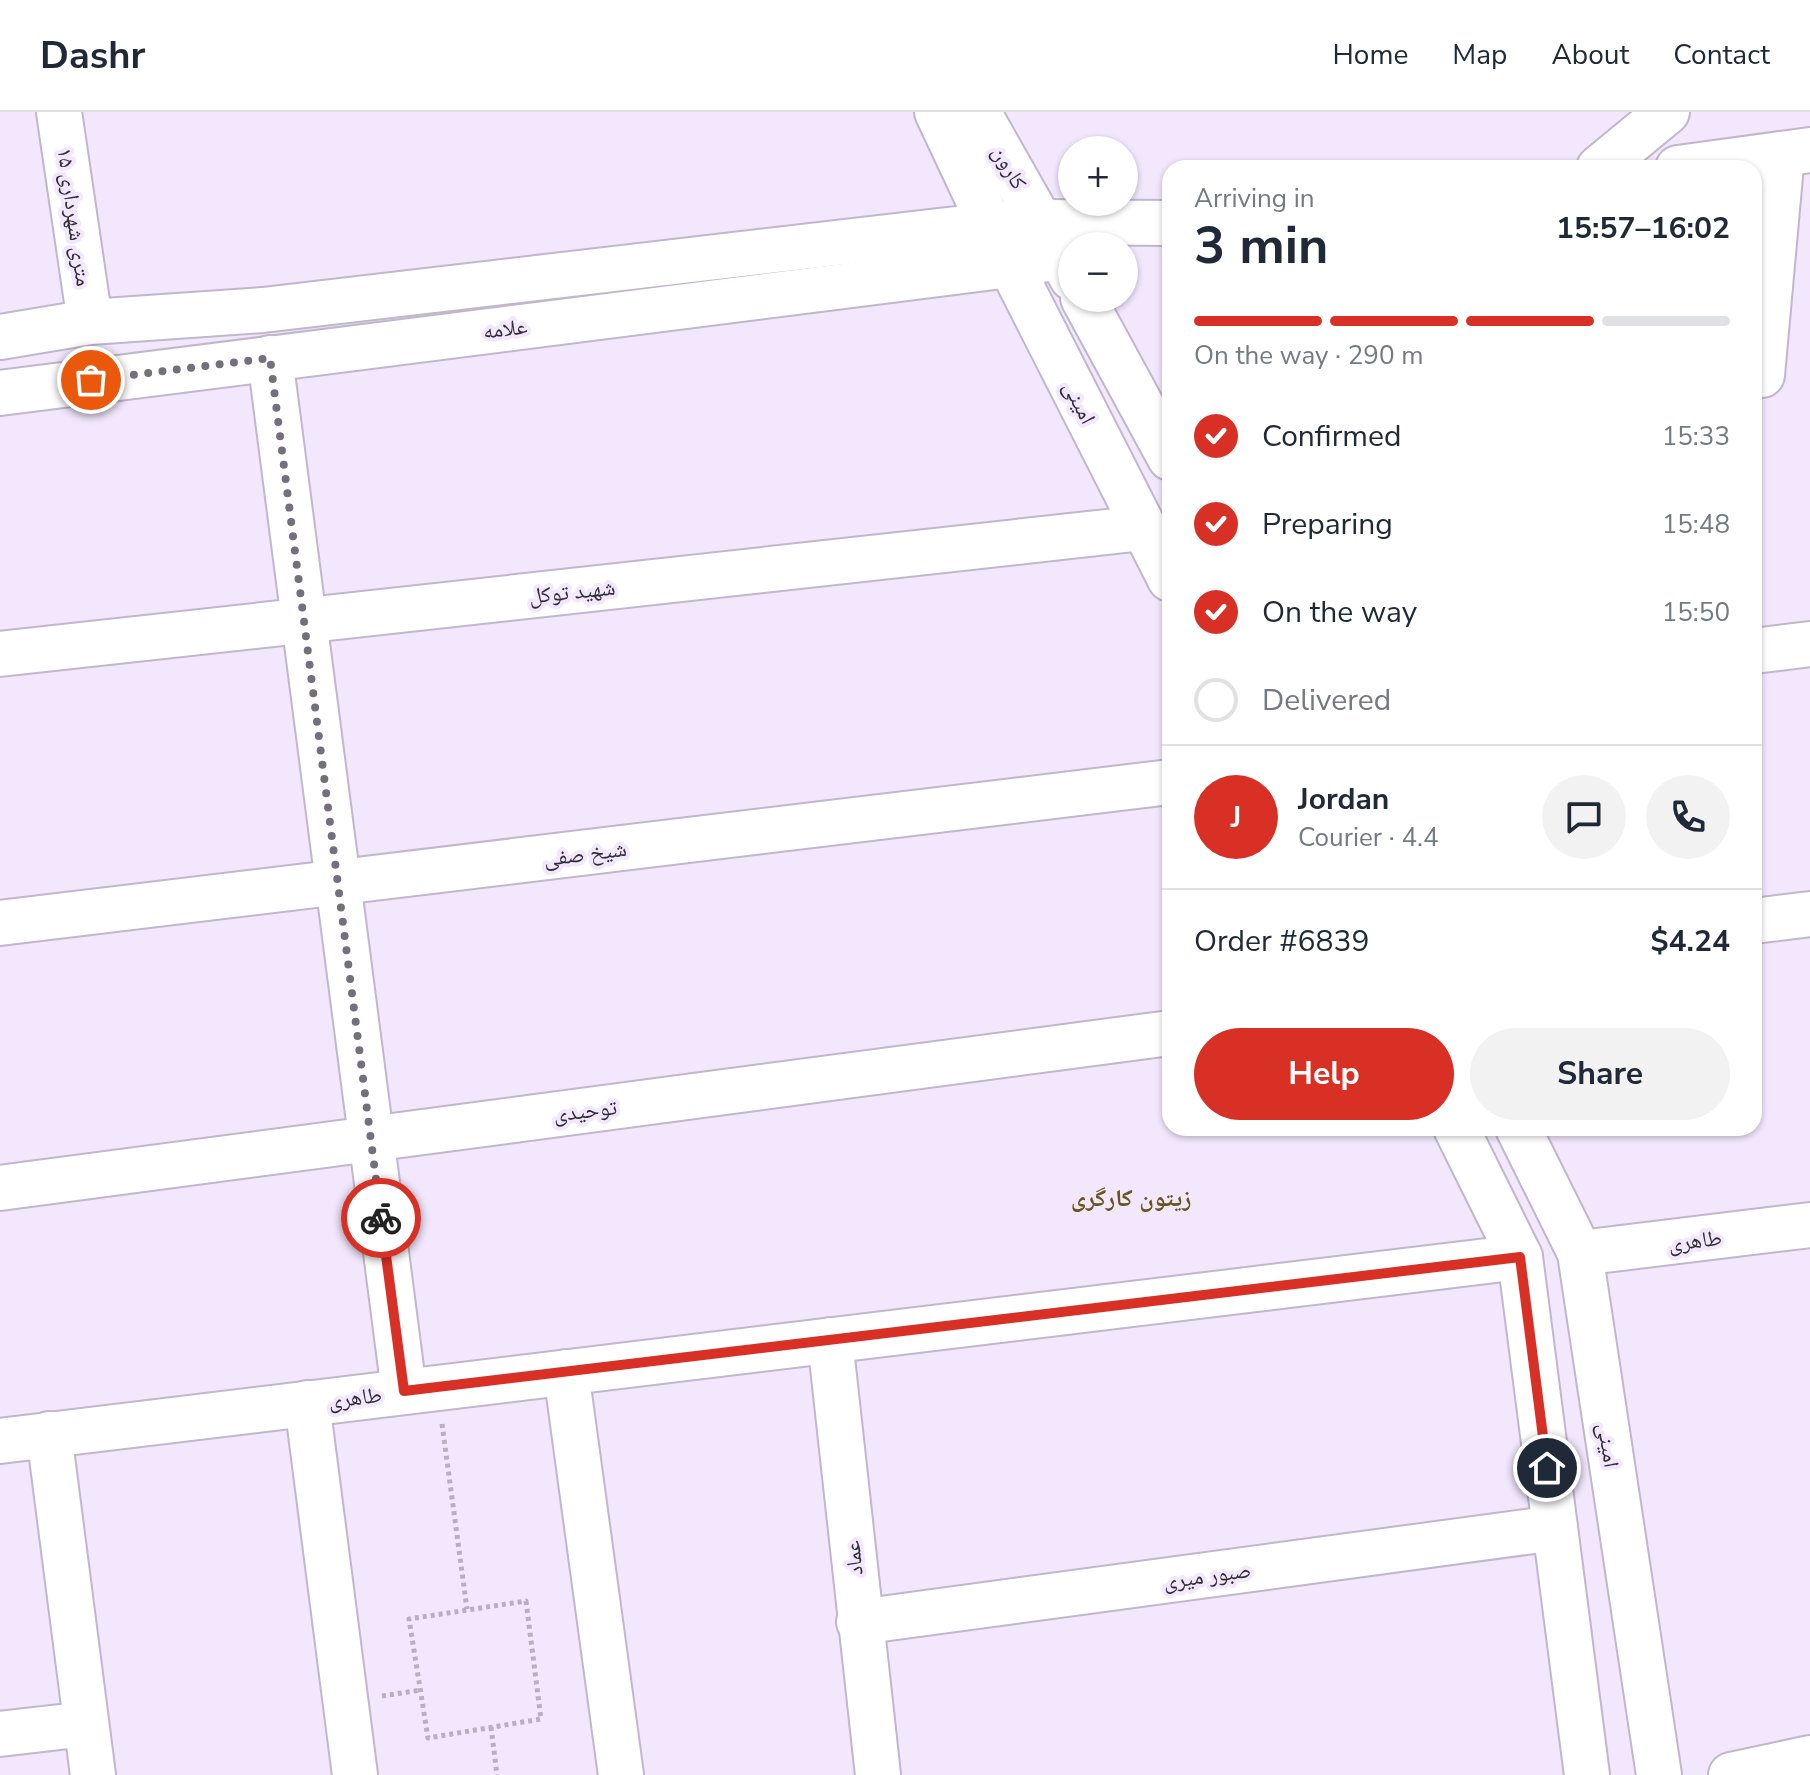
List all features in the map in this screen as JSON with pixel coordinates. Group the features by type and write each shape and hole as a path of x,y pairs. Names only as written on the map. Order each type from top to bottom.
{"street":[{"name":"۱۵ متری شهرداری","path":"59,112 90,322"},
{"name":"کارون","path":"937,112 990,225"},
{"name":"کارون","path":"978,112 1058,248"},
{"path":"1609,160 1667,112"},
{"path":"1737,160 1796,152 1762,375"},
{"name":"علامه","path":"0,337 90,322 263,310 990,225 1058,252"},
{"name":"امینی","path":"990,225 1162,564"},
{"path":"1137,232 1162,225"},
{"path":"1138,243 1162,239"},
{"name":"علامه","path":"0,393 1010,265 1058,254"},
{"path":"1091,312 1162,443"},
{"path":"270,358 371,1139 420,1390"},
{"name":"شهید توکل","path":"0,654 1143,528"},
{"path":"1762,650 1810,644"},
{"name":"شیخ صفی","path":"0,923 1162,783"},
{"path":"1762,920 1810,914"},
{"name":"توحیدی","path":"0,1188 1162,1034"},
{"path":"1460,1136 1520,1257 1587,1775"},
{"name":"امینی","path":"1522,1136 1580,1253 1659,1775"},
{"name":"طاهری","path":"0,1441 1520,1257 1580,1253 1810,1225"},
{"name":"عماد","path":"830,1340 878,1775"},
{"path":"566,1372 621,1775"},
{"path":"307,1403 355,1775"},
{"path":"49,1434 93,1775"},
{"name":"صبور میری","path":"859,1622 1621,1521"},
{"path":"0,1734 86,1724"},
{"path":"1731,1775 1810,1758"}],"path":[{"path":"420,1390 467,1609"},
{"path":"526,1601 541,1719 428,1738 409,1619 467,1609 526,1601"},
{"path":"491,1727 497,1775"}],"way so far":[{"path":"91,380 270,358 381,1218"}],"district":[{"name":"زیتون کارگری","path":"1131,1198"}],"route":[{"path":"381,1218 404,1391 1520,1257 1547,1468"}]}
